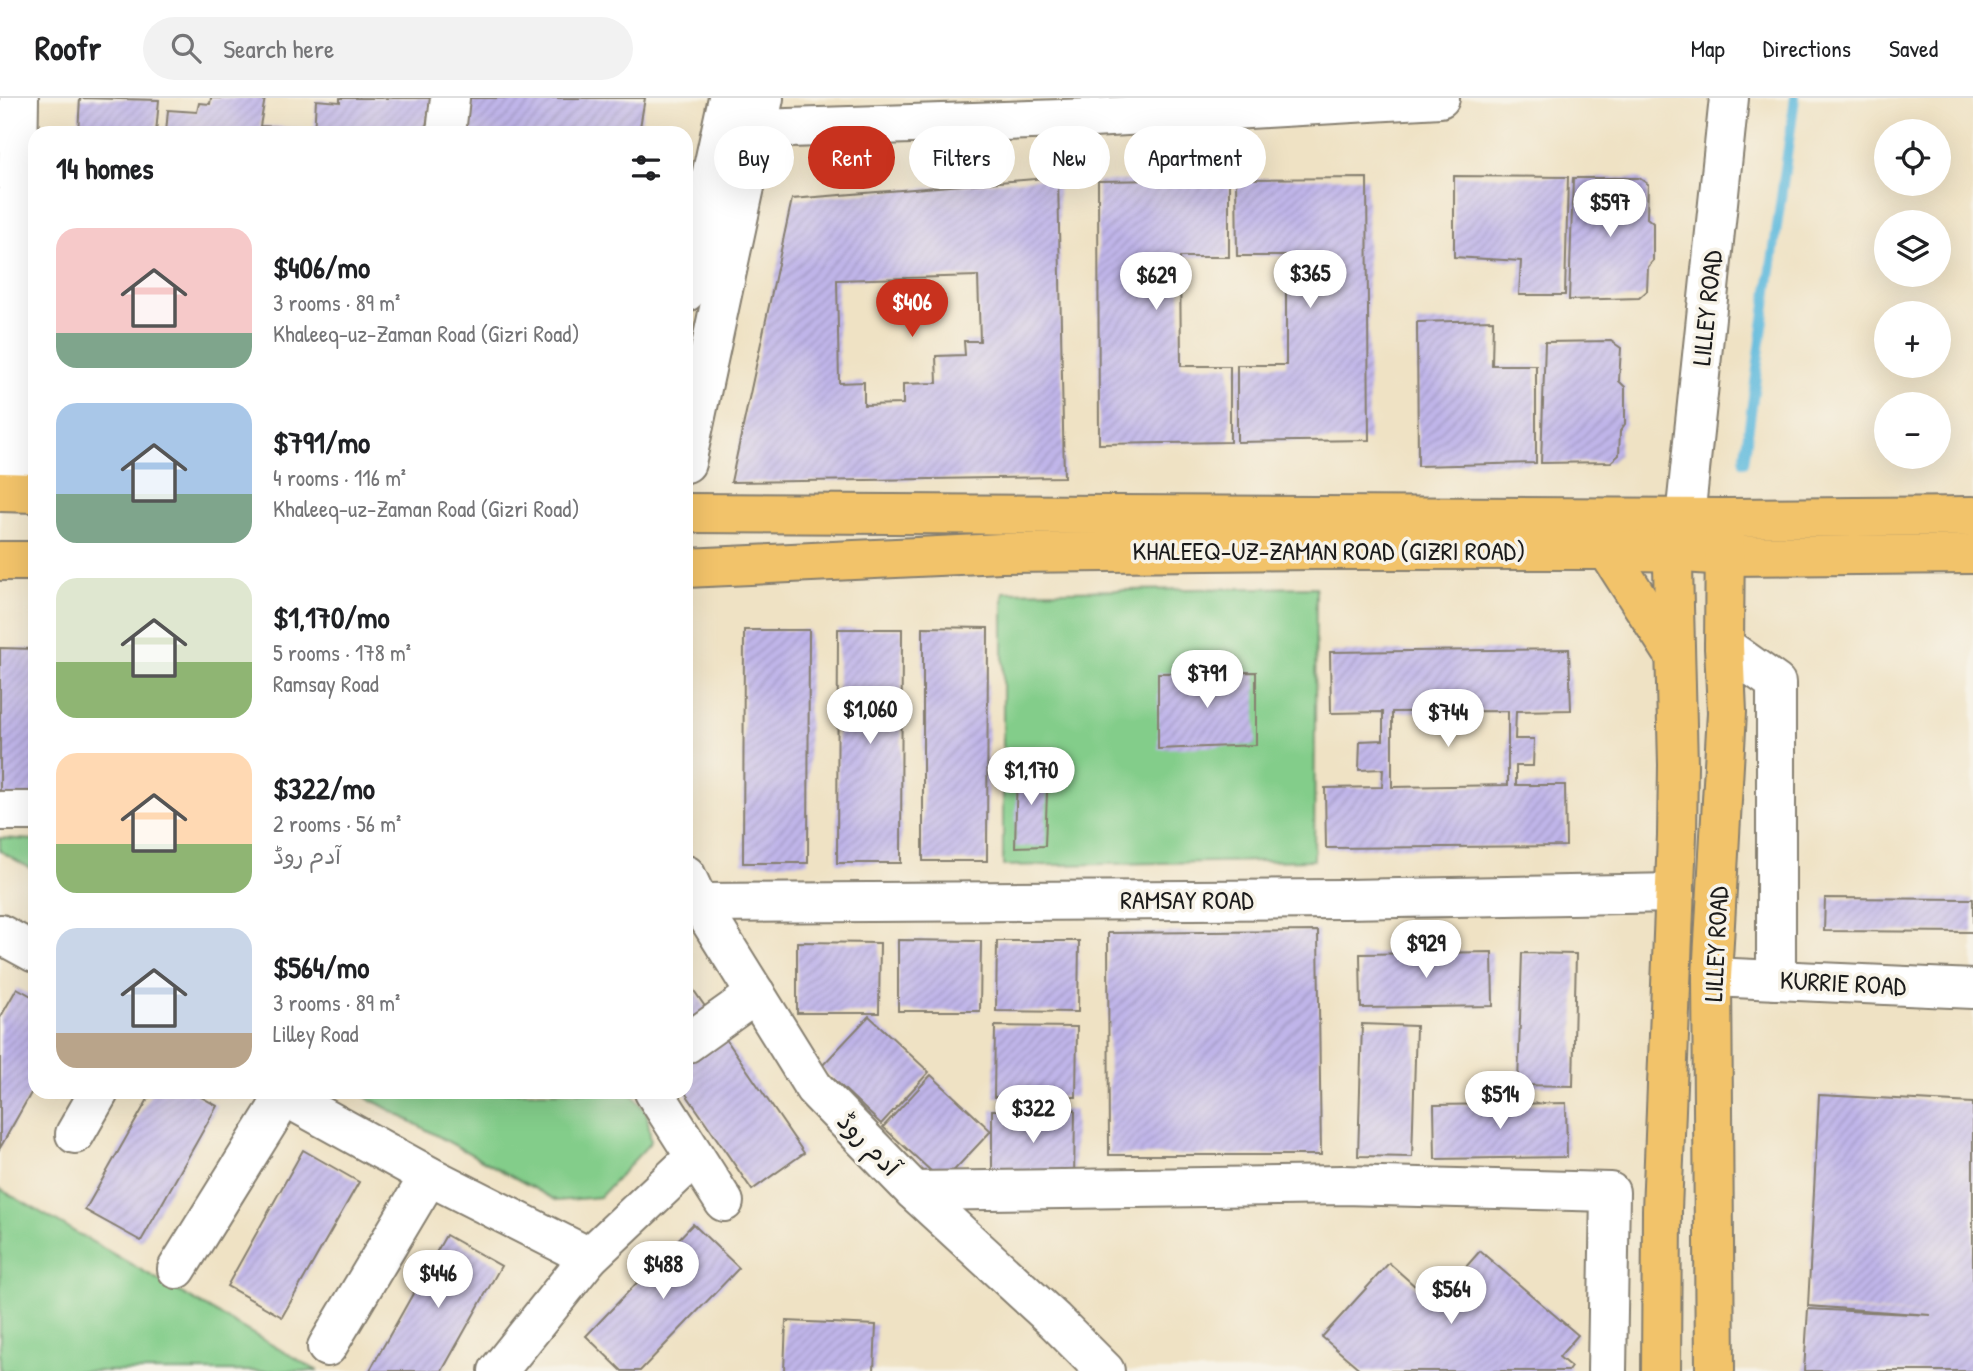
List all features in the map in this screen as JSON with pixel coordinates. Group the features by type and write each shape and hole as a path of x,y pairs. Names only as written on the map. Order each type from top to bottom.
{"main road":[{"name":"KHALEEQ-UZ-ZAMAN ROAD (GIZRI ROAD)","path":"693,513 1676,529 1724,556 1973,554"},
{"name":"KHALEEQ-UZ-ZAMAN ROAD (GIZRI ROAD)","path":"693,568 1001,553 1607,551 1676,529 1725,518 1973,516"},
{"name":"LILLEY ROAD","path":"1715,1371 1713,977 1727,712 1724,646 1725,518"},
{"name":"LILLEY ROAD","path":"1661,1371 1662,1210 1678,765 1676,529"},
{"path":"1607,551 1676,657"},
{"path":"0,561 28,561"}],"street":[{"path":"16,492 19,98"},
{"path":"447,126 450,98"},
{"path":"693,260 728,98"},
{"path":"693,430 761,113 1092,118 1440,98"},
{"name":"LILLEY ROAD","path":"1676,529 1729,98"},
{"path":"1724,646 1776,683 1776,980"},
{"path":"0,811 28,811"},
{"name":"RAMSAY ROAD","path":"693,889 1335,899 1675,893"},
{"name":"آدم روڈ","path":"693,891 814,1088 914,1191 1054,1320 1105,1371"},
{"path":"0,934 28,950"},
{"name":"KURRIE ROAD","path":"1713,977 1973,989"},
{"path":"693,1039 756,994"},
{"path":"75,1134 95,1099"},
{"path":"177,1269 278,1099"},
{"path":"290,1099 429,1175 589,1256"},
{"path":"658,1099 724,1202"},
{"path":"498,1371 589,1256 695,1157"},
{"path":"327,1347 429,1175"},
{"path":"914,1191 1343,1185 1610,1192 1607,1371"}],"green space":[{"path":"1316,587 1314,860 1003,866 1003,592"},
{"path":"0,838 28,840 28,867 0,851"},
{"path":"370,1099 636,1099 647,1114 651,1142 600,1197 557,1201"},
{"path":"0,1189 307,1365 318,1371 0,1371"}],"building":[{"path":"80,98 159,100 157,126 78,126"},
{"path":"211,98 265,98 260,126 167,126 168,110 197,112 199,103 210,104"},
{"path":"340,98 441,98 440,110 429,109 426,126 314,126 316,100 340,102"},
{"path":"458,98 645,98 640,126 461,126"},
{"path":"1454,176 1568,177 1565,295 1519,295 1521,261 1454,257"},
{"path":"1367,178 1369,440 1237,442 1237,365 1286,365 1286,256 1237,256 1236,189 1266,189 1266,179"},
{"path":"1573,178 1639,178 1648,184 1647,218 1653,223 1653,261 1648,267 1647,291 1639,298 1569,300"},
{"path":"1029,179 1029,189 1058,189 1064,477 731,482 792,199 913,189 1015,189 1015,181","holes":["978,276 980,341 964,341 965,355 936,356 937,383 903,384 903,404 864,405 864,382 839,383 837,280"]},
{"path":"1110,181 1124,181 1124,189 1229,189 1229,257 1180,257 1181,366 1230,366 1230,442 1099,444 1098,189 1110,189"},
{"path":"1493,320 1492,365 1536,365 1536,463 1418,466 1417,322"},
{"path":"1611,341 1621,348 1619,381 1625,387 1625,424 1620,431 1619,455 1611,462 1541,463 1545,342"},
{"path":"923,627 988,628 987,861 923,861"},
{"path":"838,629 902,629 901,863 837,863"},
{"path":"744,630 809,630 808,863 743,863"},
{"path":"0,648 28,649 28,804 0,803"},
{"path":"1569,649 1571,710 1516,711 1515,739 1534,739 1533,766 1516,766 1516,785 1565,785 1566,846 1326,848 1325,788 1382,787 1383,769 1359,770 1360,741 1383,740 1383,712 1331,713 1330,652","holes":["1508,711 1508,785 1392,787 1392,712"]},
{"path":"1256,672 1256,745 1158,749 1158,673"},
{"path":"1048,767 1045,846 1015,847 1017,768"},
{"path":"1825,898 1973,899 1973,932 1824,931"},
{"path":"1318,931 1321,1155 1109,1155 1108,933"},
{"path":"898,940 981,941 980,1011 898,1011"},
{"path":"997,941 1079,941 1078,1012 996,1011"},
{"path":"797,942 880,943 879,1013 797,1013"},
{"path":"1492,952 1493,1006 1361,1008 1360,954"},
{"path":"1522,953 1576,954 1573,1086 1518,1085"},
{"path":"17,988 28,994 28,1098 0,1148 0,1018"},
{"path":"693,989 715,1021 693,1036"},
{"path":"869,1016 929,1072 881,1124 821,1067"},
{"path":"1362,1024 1416,1026 1412,1157 1358,1156"},
{"path":"717,1026 804,1153 752,1190 689,1099 693,1099 693,1042"},
{"path":"995,1026 1077,1027 1076,1097 994,1097"},
{"path":"931,1075 991,1131 943,1182 883,1127"},
{"path":"1819,1095 1973,1103 1973,1371 1804,1371 1808,1309 1931,1315 1808,1306"},
{"path":"148,1099 204,1099 217,1106 141,1241 85,1210"},
{"path":"1566,1103 1567,1157 1435,1159 1434,1105"},
{"path":"992,1110 1075,1110 1074,1181 992,1180"},
{"path":"303,1150 359,1182 282,1317 227,1286"},
{"path":"693,1224 739,1268 640,1371 622,1371 586,1336"},
{"path":"446,1235 501,1266 442,1371 370,1370"},
{"path":"1480,1251 1578,1335 1559,1357 1571,1367 1568,1371 1362,1371 1322,1337 1389,1263 1434,1303"},
{"path":"786,1321 876,1325 874,1371 784,1371"}],"waterway":[{"path":"1744,462 1795,98"}]}
